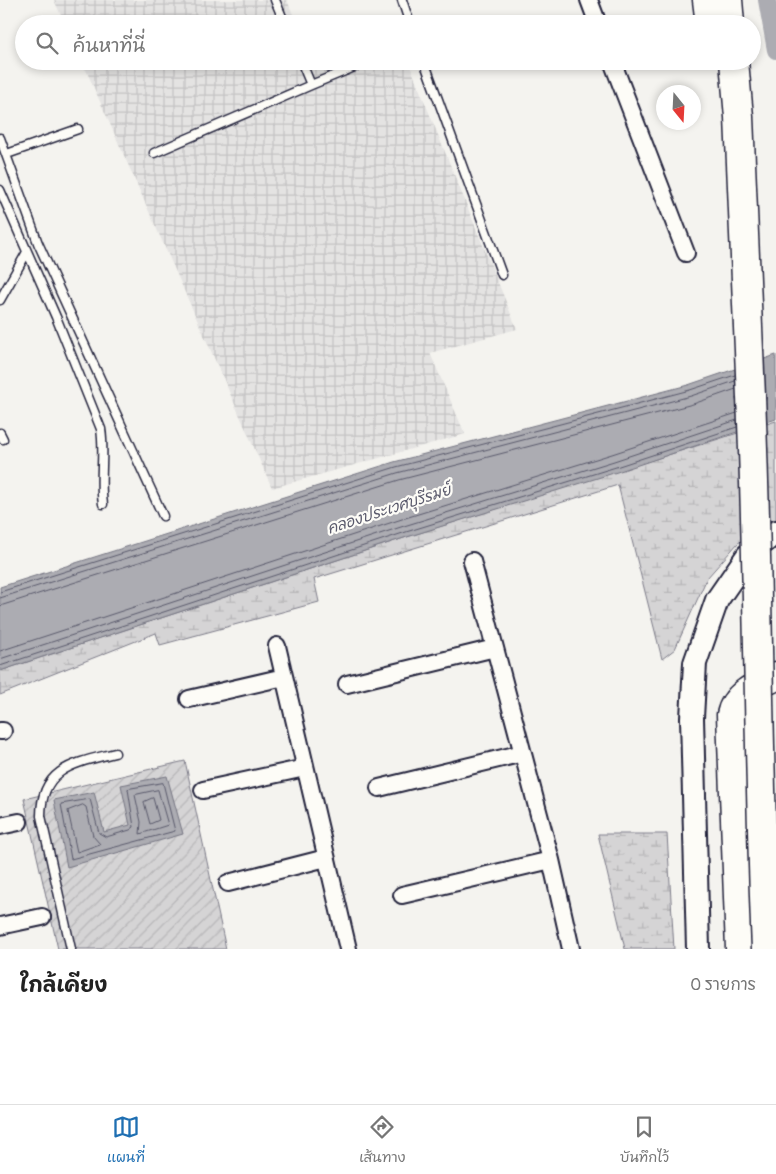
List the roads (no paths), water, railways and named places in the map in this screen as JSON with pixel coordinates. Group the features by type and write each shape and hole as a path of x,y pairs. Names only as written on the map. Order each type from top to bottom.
{"highway":[{"path":"707,0 709,15"},
{"path":"728,0 729,15"},
{"path":"717,70 725,120 740,155"},
{"path":"735,70 755,504 760,814 766,949"},
{"path":"740,949 731,715 735,702 754,686 776,676"}],"main road":[{"path":"698,949 692,718 695,663 717,600 748,555 776,532"}],"street":[{"path":"589,0 595,15"},
{"path":"615,70 686,253"},
{"path":"472,561 551,860 571,949"},
{"path":"277,646 348,949"},
{"path":"347,684 495,648"},
{"path":"189,699 284,677"},
{"path":"379,788 523,753"},
{"path":"203,790 306,768"},
{"path":"0,826 18,822"},
{"path":"228,883 326,858"},
{"path":"402,895 551,860"},
{"path":"0,926 42,916"}],"lane":[{"path":"275,0 281,15"},
{"path":"402,0 407,15"},
{"path":"305,70 311,85"},
{"path":"154,153 347,70"},
{"path":"427,70 502,275"},
{"path":"7,154 78,128"},
{"path":"0,138 38,242 163,516"},
{"path":"0,190 101,429 104,446 100,479 103,504"},
{"path":"0,300 27,252"},
{"path":"71,949 41,816 41,800 49,782 58,773 74,764 115,753"}],"water":[{"name":"คลองประเวศบุรีรมย์","path":"776,355 776,419 617,472 407,537 0,671 0,587 394,462 688,385"},
{"path":"167,776 183,834 67,867 54,800 94,792 104,832 130,825 121,785"}],"waterway":[{"path":"767,0 776,50"}]}
